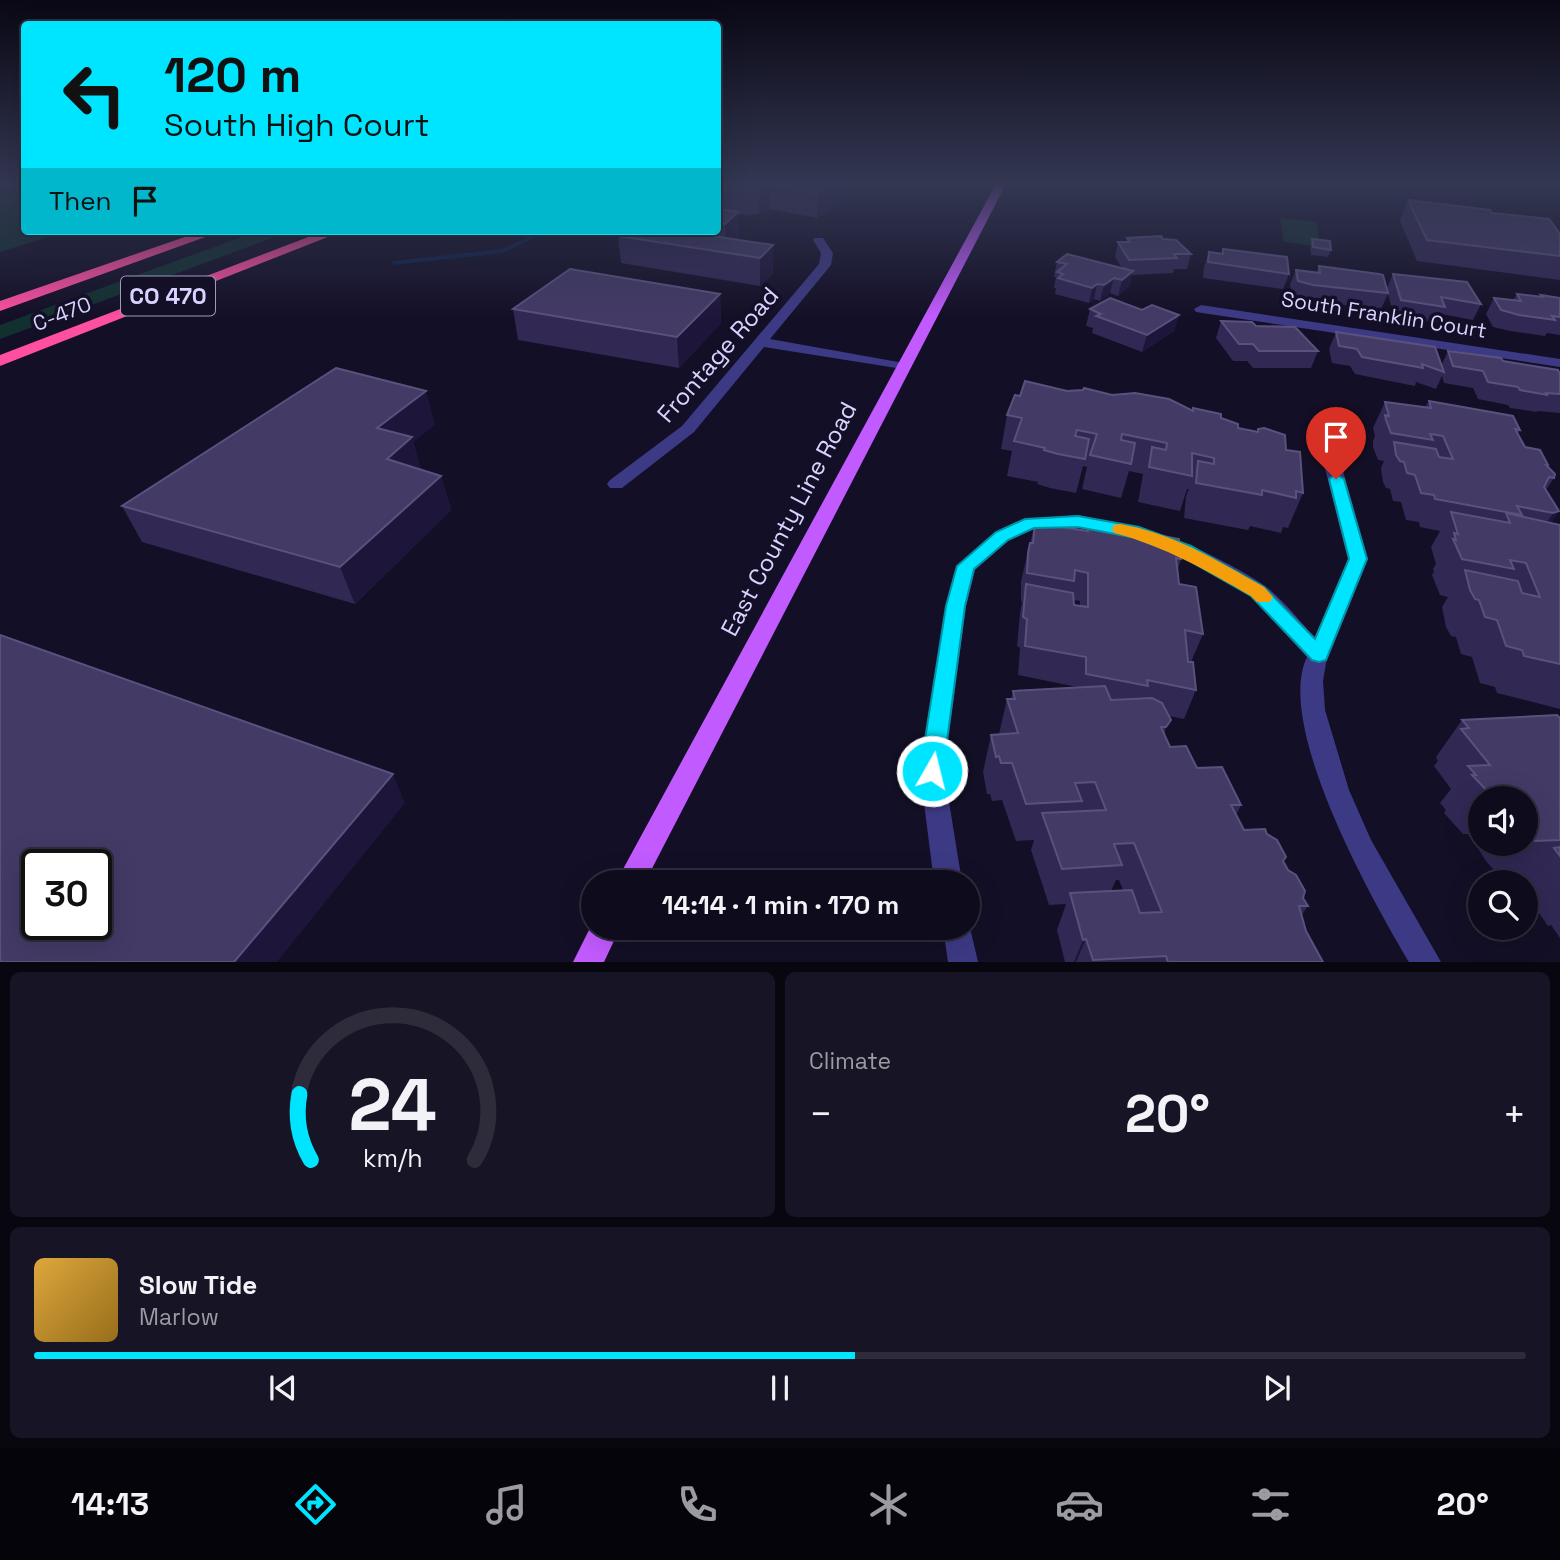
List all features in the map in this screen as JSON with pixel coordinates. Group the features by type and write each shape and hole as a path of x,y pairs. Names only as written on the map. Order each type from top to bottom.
{"highway":[{"name":"C-470","path":"0,306 204,235"},
{"name":"C-470","path":"0,361 326,235"}],"main road":[{"name":"East County Line Road","path":"637,870 977,229"},
{"path":"588,961 599,940"}],"street":[{"name":"Frontage Road","path":"615,484 688,429 762,342 825,265 828,253 818,240"},
{"name":"South Franklin Court","path":"1201,309 1560,363"},
{"path":"762,342 904,367"},
{"path":"1322,425 1358,559 1314,662 1311,696 1326,769 1356,839 1384,893 1426,961"},
{"path":"946,870 932,771 956,606 966,566 1002,536 1031,523 1078,522 1133,532 1185,551 1258,591 1319,654"},
{"path":"959,940 963,961"}],"green space":[{"path":"0,229 21,229 21,235 54,235 0,252"},
{"path":"1282,229 1317,229 1321,247 1284,242"},
{"path":"247,235 280,235 0,339 0,325"}],"building":[{"path":"1422,229 1556,229 1560,234 1560,256 1427,240"},
{"path":"706,235 773,245 760,258 618,236"},
{"path":"1161,236 1163,239 1176,240 1191,254 1174,254 1177,258 1129,260 1118,242 1130,242 1127,238"},
{"path":"1312,239 1330,241 1331,250 1313,247"},
{"path":"1223,249 1287,257 1289,274 1208,262 1209,252 1223,254"},
{"path":"1067,254 1133,271 1122,280 1114,278 1104,285 1097,284 1092,288 1058,278 1063,274 1057,272 1067,264 1057,262"},
{"path":"1319,266 1383,275 1388,293 1298,281 1296,270 1320,273"},
{"path":"570,269 720,294 677,337 513,309"},
{"path":"1393,274 1467,282 1481,304 1441,297 1445,307 1401,300"},
{"path":"1517,294 1560,298 1560,317 1552,316 1555,320 1501,310 1494,298 1521,301"},
{"path":"1110,298 1142,310 1152,305 1179,315 1147,335 1096,316 1101,314 1090,309"},
{"path":"1221,321 1252,322 1256,326 1295,327 1318,351 1259,351 1253,344 1239,344"},
{"path":"1336,332 1435,347 1444,372 1422,364 1423,368 1362,357 1357,349 1339,346"},
{"path":"1448,351 1501,358 1503,361 1558,370 1560,394 1546,393 1547,395 1488,382 1483,371 1453,366"},
{"path":"336,368 426,391 377,428 412,437 387,459 441,476 340,567 122,506"},
{"path":"1025,381 1067,391 1084,388 1112,395 1135,393 1169,399 1193,411 1193,408 1221,414 1221,418 1238,424 1238,428 1258,432 1258,429 1264,428 1285,435 1286,450 1300,452 1303,493 1296,491 1296,498 1262,490 1262,495 1196,483 1198,461 1214,464 1214,458 1192,453 1192,476 1149,467 1152,447 1166,450 1167,443 1122,434 1121,440 1135,443 1131,464 1090,455 1097,434 1077,430 1075,436 1089,439 1085,459 1014,441 1022,418 1007,415 1015,395 1020,396"},
{"path":"1429,401 1513,416 1520,430 1515,429 1525,447 1540,450 1546,465 1555,474 1554,478 1549,477 1544,487 1559,511 1553,513 1517,506 1522,515 1435,499 1434,495 1421,493 1415,475 1407,473 1404,462 1396,455 1394,442 1436,449 1439,457 1453,459 1443,436 1430,434 1433,440 1391,433 1385,415 1389,416 1385,402 1431,408"},
{"path":"1451,512 1510,523 1506,513 1560,525 1560,664 1524,656 1522,650 1506,646 1497,620 1485,617 1479,600 1475,599 1470,590 1465,570 1518,581 1522,593 1540,597 1526,563 1510,560 1514,569 1462,559 1453,539 1456,540 1454,533 1458,534"},
{"path":"1088,520 1179,539 1181,559 1176,558 1179,584 1196,587 1203,634 1185,630 1188,662 1193,662 1196,690 1147,680 1148,686 1086,674 1086,657 1025,646 1027,619 1023,617 1026,584 1073,593 1074,605 1088,607 1088,573 1075,570 1074,581 1027,573 1028,553 1030,543 1033,543 1035,523 1088,531"},
{"path":"0,635 393,774 234,962 0,962"},
{"path":"1105,686 1111,700 1152,698 1162,703 1171,720 1166,727 1161,727 1170,747 1186,746 1197,768 1222,767 1241,805 1231,805 1244,830 1265,829 1267,834 1277,840 1286,857 1283,861 1288,870 1296,875 1305,891 1303,898 1308,906 1299,906 1306,931 1323,962 1168,962 1166,956 1093,960 1086,939 1083,940 1070,893 1132,890 1140,913 1162,912 1134,843 1114,844 1122,865 1062,869 1042,813 1106,810 1095,782 1075,783 1082,801 1026,804 1012,763 1001,763 999,756 996,757 991,735 1018,733 1007,699 1015,699 1013,691"},
{"path":"1557,715 1560,718 1560,840 1538,841 1538,786 1482,786 1472,775 1476,775 1468,766 1490,765 1461,729 1469,728 1462,720"}],"waterway":[{"path":"394,263 503,251 537,235"}],"slow traffic":[{"path":"1120,529 1139,533 1185,551 1258,591 1264,597"}],"route":[{"path":"932,771 956,606 966,566 1002,536 1031,523 1078,522 1139,533 1185,551 1258,591 1319,654 1358,559 1336,479"}]}
